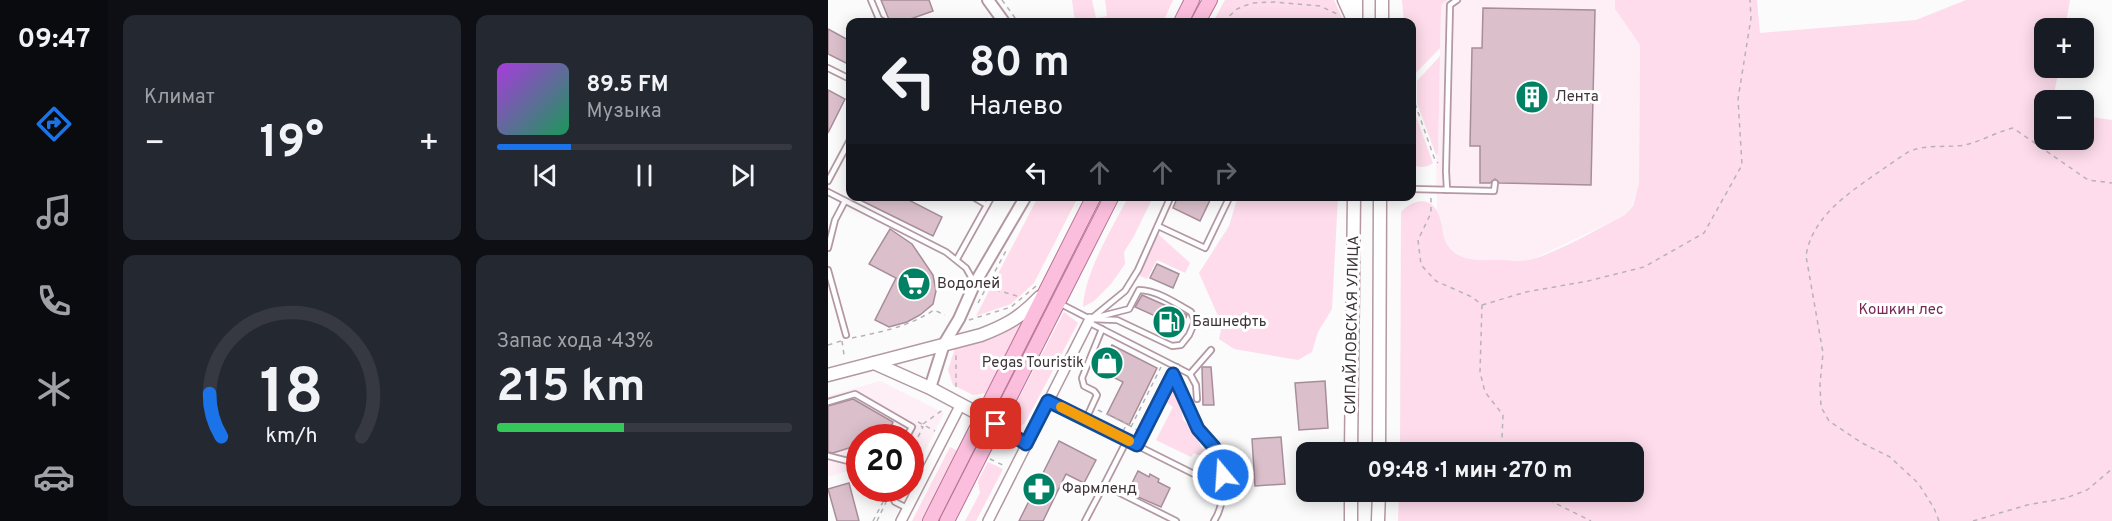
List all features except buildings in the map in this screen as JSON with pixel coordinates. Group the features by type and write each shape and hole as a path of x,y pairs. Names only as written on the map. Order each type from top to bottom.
{"main road":[{"path":"1183,18 1192,0"},
{"path":"1344,0 1353,18"},
{"path":"1355,18 1356,0"},
{"path":"1382,0 1382,18"},
{"path":"930,521 1043,286 1091,201"},
{"path":"947,521 1110,201"},
{"name":"СИПАЙЛОВСКАЯ УЛИЦА","path":"1351,442 1354,201"},
{"name":"СИПАЙЛОВСКАЯ УЛИЦА","path":"1379,442 1380,201"},
{"path":"828,375 950,345 1005,326 1019,318 1043,286"},
{"path":"874,363 930,388 996,424"},
{"path":"1351,502 1351,521"},
{"path":"1378,502 1378,521"}],"street":[{"path":"988,0 999,18"},
{"path":"930,388 975,283 1023,201"},
{"path":"988,521 1089,321"},
{"path":"900,521 961,404"},
{"path":"996,424 1026,444"}],"lane":[{"path":"871,0 879,18"},
{"path":"1447,190 1450,5 1457,0"},
{"path":"828,68 846,77"},
{"path":"828,181 846,147"},
{"path":"1416,189 1494,191 1495,183"},
{"path":"828,192 946,252 966,268 975,283"},
{"path":"828,248 835,220 844,201"},
{"path":"980,201 987,205"},
{"path":"957,259 989,201"},
{"path":"1089,321 1125,291 1138,270 1169,201"},
{"path":"1158,226 1205,248 1228,201"},
{"path":"828,270 848,337"},
{"path":"1138,290 1142,290 1162,297 1191,312 1194,321 1189,335 1180,345 1172,346 1117,320 1089,321 1129,309 1138,290"},
{"path":"1059,303 1102,329 1190,374 1196,385 1197,399"},
{"path":"1086,419 1096,393 1084,386 1082,380 1102,329"},
{"path":"1190,374 1211,350"},
{"path":"1137,445 1177,367"},
{"path":"1173,374 1198,429 1212,444 1222,466 1220,510 1214,521"},
{"path":"828,402 855,394 907,424"},
{"path":"1048,401 1222,488"},
{"path":"1085,521 1127,440"},
{"path":"828,456 846,460"},
{"path":"1104,485 1176,521"},
{"path":"895,502 907,508"}],"path":[{"path":"1002,0 1015,18"},
{"path":"1482,305 1526,292 1588,281 1644,267 1704,233 1742,165 1738,99 1751,18 1750,0"},
{"path":"1228,18 1237,9 1252,3 1274,2 1320,6 1338,15"},
{"path":"1416,106 1435,160 1446,171"},
{"path":"1940,521 1934,507 1918,483 1890,457 1862,443 1829,421 1821,407 1820,384 1823,353 1806,256 1808,243 1826,214 1849,194 1909,152 1925,147 1964,145 1988,138 2001,130 2013,128 2088,180 2112,183"},
{"path":"1431,189 1431,213 1418,240 1421,265 1436,281 1472,297 1482,305"},
{"path":"978,303 1012,241"},
{"path":"974,312 970,320 1000,312 1043,286"},
{"path":"986,287 1022,298"},
{"path":"1482,305 1480,372 1485,392 1503,415 1503,442"},
{"path":"848,337 899,328 934,310 945,315"},
{"path":"828,345 842,341 844,355"},
{"path":"950,345 956,387"},
{"path":"1131,427 1162,365"},
{"path":"922,424 947,407"},
{"path":"1092,407 1144,433"},
{"path":"1120,437 1127,424"},
{"path":"1973,521 2027,505 2066,498 2087,490 2112,469"},
{"path":"873,521 883,502"},
{"path":"877,521 885,502"},
{"path":"1553,502 1591,521"}],"shaded area":[{"path":"1447,0 1615,0 1615,9 1640,45 1639,183 1632,206 1625,215 1531,260 1472,260 1461,257 1449,246 1443,238 1441,220 1437,212 1436,155 1438,153 1441,9 1442,4"},
{"path":"880,381 944,413 924,453 924,424 846,424 846,471 828,477 828,396"}],"green space":[{"path":"1072,0 1092,0 1096,18 1074,18"},
{"path":"1105,0 1173,0 1165,18 1096,18 1107,16"},
{"path":"1225,0 1334,0 1342,18 1215,18"},
{"path":"1402,0 1447,0 1442,4 1441,9 1440,48 1416,73 1416,18 1404,18"},
{"name":"Кошкин лес","path":"1615,0 1757,0 1760,33 1916,20 1966,0 2070,0 2067,18 2034,18 2034,78 2057,78 2055,90 2034,90 2034,150 2094,150 2094,117 2112,120 2112,521 1398,521 1399,502 1644,502 1644,442 1400,442 1401,212 1413,203 1430,204 1438,214 1446,243 1458,255 1477,260 1520,261 1533,259 1568,245 1625,215 1633,206 1639,183 1640,45 1615,9"},
{"path":"1440,56 1438,153 1436,155 1417,103 1417,81"},
{"path":"1416,116 1433,163 1420,167 1416,166"},
{"path":"1036,201 1076,201 1034,283 1011,304 976,316"},
{"path":"1126,201 1151,201 1124,252 1125,264 1111,284 1094,301 1083,307 1089,279 1107,236"},
{"path":"1236,201 1338,201 1332,309 1318,332 1312,352 1298,360 1234,349 1219,339 1222,325 1199,273 1229,226"},
{"path":"1158,234 1190,263 1185,273 1157,260 1147,279 1138,275"},
{"path":"1064,312 1078,323 1025,423 1016,426 1007,421"},
{"path":"1029,317 987,393 973,395 953,385 948,370 956,345"},
{"path":"1172,386 1180,401 1183,420 1194,430 1202,449 1210,447 1218,465 1219,473 1216,478 1210,476 1213,469 1202,464 1204,458 1194,453 1191,457 1156,440 1173,407 1165,401"},
{"path":"950,447 958,451 922,521 912,521 922,502 924,502 924,498"},
{"path":"988,462 1003,469 976,521 965,521 980,493 978,481"}],"slow traffic":[{"path":"1061,407 1129,441"}],"place":[{"name":"Лента","path":"1532,97"},
{"name":"Водолей","path":"914,284"},
{"name":"Башнефть","path":"1169,322"},
{"name":"Pegas Touristik","path":"1107,363"},
{"name":"Фармленд","path":"1039,489"}],"route":[{"path":"996,424 1026,444 1048,401 1137,445 1173,374 1198,429 1214,447 1222,466 1223,475"}]}
